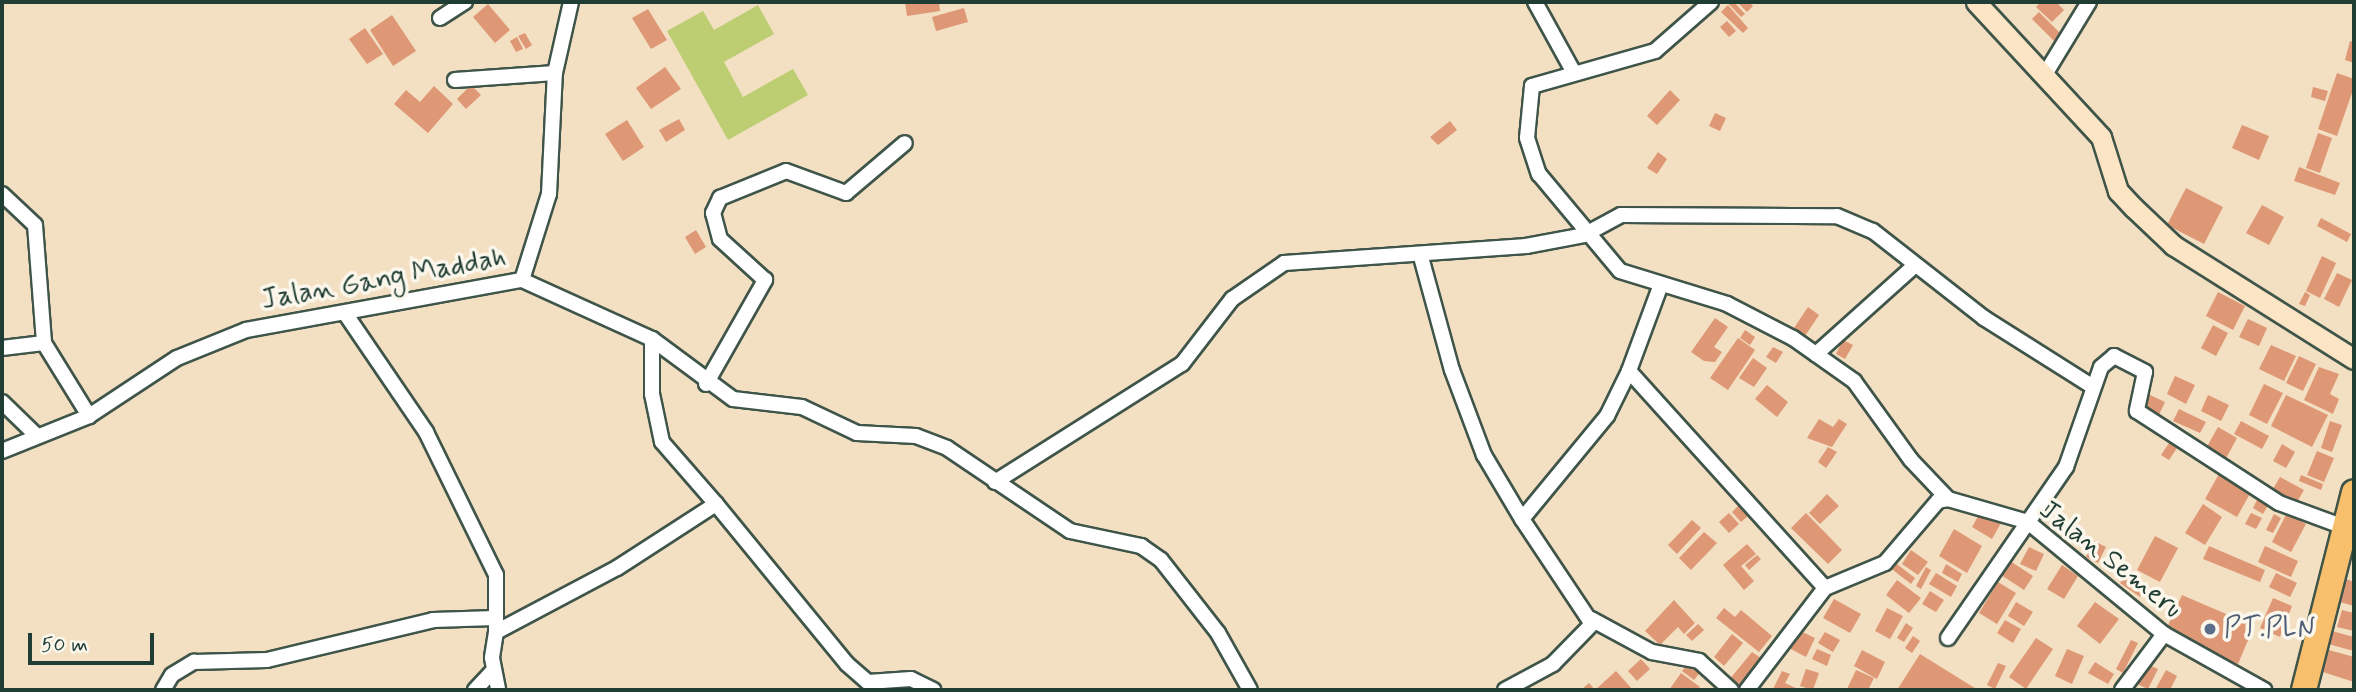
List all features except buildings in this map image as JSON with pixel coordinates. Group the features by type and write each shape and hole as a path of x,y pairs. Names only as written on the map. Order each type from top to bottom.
{"highway":[{"path":"2304,690 2348,527 2354,492"}],"street":[{"path":"440,18 465,2"},
{"path":"522,281 549,194 555,73 571,2"},
{"path":"1535,2 1573,71"},
{"path":"1711,2 1655,51 1573,71 1532,86 1527,138 1539,174 1584,235 1620,271 1660,287 1727,304 1816,354 1854,381 1910,460 1948,499"},
{"path":"1976,2 2047,71 2101,137 2118,191 2173,245 2354,359"},
{"path":"2047,71 2089,2"},
{"path":"455,80 555,73"},
{"path":"706,384 765,280 720,239 713,213 720,198 786,171 846,193 905,143"},
{"path":"2,194 35,225 44,343 89,416"},
{"path":"995,482 1182,365 1232,299 1284,263 1421,257 1584,235 1621,215 1837,216 1873,231 1914,266 2093,387"},
{"path":"1421,257 1461,394 1484,455 1538,552 1591,619 1653,652 1699,661 1731,690"},
{"path":"1816,354 1914,266"},
{"name":"Jalan Gang Maddah","path":"2,451 36,435 89,416 208,344 246,330 347,316 522,281 652,340 706,384 733,399 802,407 858,433 916,436 947,447 1070,531 1141,546 1161,560 1218,633 1250,690"},
{"path":"1521,519 1606,416 1629,370 1660,287"},
{"path":"347,316 426,432 496,575 493,671 498,690"},
{"path":"652,340 652,394 662,442 716,503 847,664 868,682 911,679 934,690"},
{"path":"2,348 44,343"},
{"path":"1948,638 2066,467 2093,387 2106,359 2133,362 2145,372 2137,411 2279,503 2348,527"},
{"path":"1629,370 1825,588"},
{"path":"2,402 36,435"},
{"path":"1747,690 1825,588 1885,563 1938,501 1948,499"},
{"name":"Jalan Semeru","path":"1948,499 2028,522 2164,634 2264,690"},
{"path":"163,690 172,675 194,662 267,660 433,620 496,625 617,568 716,503"},
{"path":"1505,690 1571,649 1591,619"},
{"path":"2122,690 2164,634"},
{"path":"475,690 493,671"}],"green space":[{"path":"758,5 774,34 724,62 743,97 793,69 808,95 728,140 667,31 703,11 714,30"}],"place":[{"name":"PT.PLN","path":"2210,629"}]}
